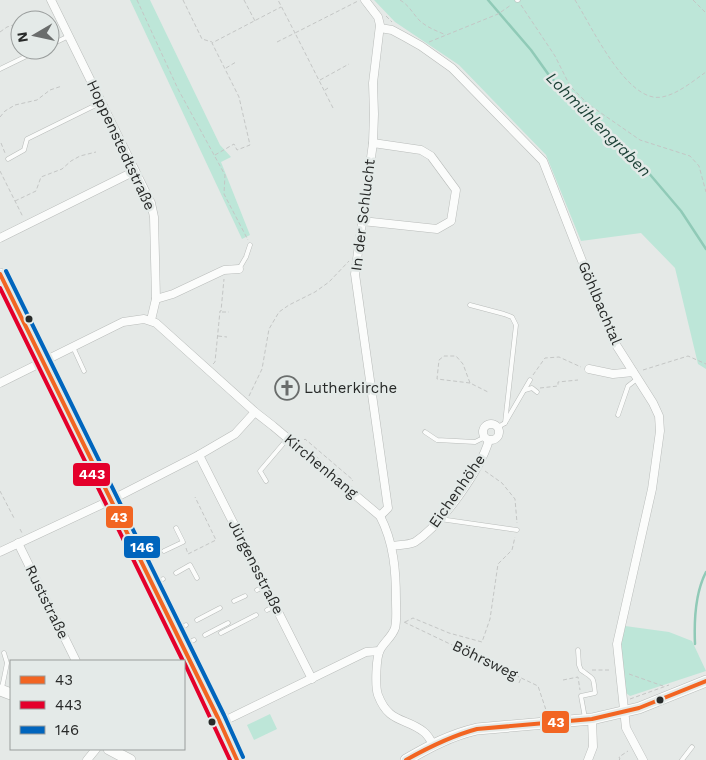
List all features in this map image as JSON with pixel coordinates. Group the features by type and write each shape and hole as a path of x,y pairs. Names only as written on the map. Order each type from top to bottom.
{"main road":[{"path":"0,274 237,760"},
{"path":"406,760 448,737 477,729 589,720 624,712 661,700 706,681"},
{"path":"111,750 130,760"}],"street":[{"name":"Hoppenstedtstraße","path":"51,0 151,203 154,217 156,299 151,320"},
{"path":"365,0 379,19 380,28"},
{"name":"Göhlbachtal","path":"380,28 392,30 405,37 452,68 543,161 613,340 659,416 660,431 652,489 617,639 626,728 643,760"},
{"name":"In der Schlucht","path":"380,28 372,83 373,143 355,268 388,508 380,516"},
{"path":"362,220 437,230 451,221 456,190 430,156 421,150 373,143"},
{"path":"0,238 135,171"},
{"path":"156,299 172,294 224,270 239,269"},
{"path":"0,383 123,322 138,319 151,320"},
{"name":"Kirchenhang","path":"151,320 255,412 380,516 392,546 396,583 396,622 391,637 379,651 376,684 385,708 395,717 423,731 433,744"},
{"path":"589,369 635,376"},
{"path":"0,552 20,546 199,455 235,434 255,412"},
{"name":"Eichenhöhe","path":"392,546 413,543 430,531 460,492 486,452 487,438 483,432 485,426 491,423 502,425 498,437 492,440 487,438"},
{"name":"Jürgensstraße","path":"199,455 312,679"},
{"name":"Ruststraße","path":"20,546 76,660"},
{"path":"220,723 366,652 379,651"},
{"path":"588,760 593,747 589,720"},
{"path":"87,760 95,750"}],"lane":[{"path":"60,40 69,36"},
{"path":"0,69 18,60"},
{"path":"8,158 24,150 27,138 102,102"},
{"path":"239,269 250,245"},
{"name":"Eichenhöhe","path":"470,305 512,317 516,325 502,425"},
{"path":"73,347 84,371"},
{"path":"618,415 628,386 635,376"},
{"name":"Eichenhöhe","path":"502,425 530,380"},
{"path":"523,391 532,388 537,392"},
{"path":"425,432 438,440 475,442 487,438"},
{"path":"266,481 260,471 288,438"},
{"path":"440,518 517,530"},
{"path":"164,552 183,542 176,528"},
{"path":"142,563 152,558"},
{"path":"176,573 190,565 197,578"},
{"path":"152,584 163,579"},
{"path":"257,590 266,586"},
{"path":"234,601 245,596"},
{"path":"268,610 275,606"},
{"path":"197,620 220,608"},
{"path":"221,633 256,615"},
{"path":"206,635 228,623"},
{"path":"175,631 186,625"},
{"path":"182,646 194,640"},
{"path":"578,650 579,665 581,670 592,676 595,693 581,696 589,720"},
{"path":"4,653 7,664 4,691"},
{"path":"682,760 692,747"}],"path":[{"path":"137,0 178,89 224,175 224,194 250,245"},
{"path":"183,0 202,39 212,43 239,97 250,145 237,150 234,144 214,155"},
{"path":"244,0 255,21"},
{"path":"278,0 333,108"},
{"path":"277,42 361,0"},
{"path":"400,0 409,6 418,20 428,27 447,35"},
{"path":"421,46 498,14 518,0 555,56 570,86 588,104 640,140 690,156 699,166 706,192"},
{"path":"575,0 613,63 631,84 643,93 652,97 663,97 706,72"},
{"path":"693,0 706,13"},
{"path":"212,43 282,7"},
{"path":"386,15 403,31 405,37"},
{"path":"225,68 236,62"},
{"path":"319,80 349,64"},
{"path":"0,117 5,111 15,105 38,100 50,90 62,86"},
{"path":"324,90 328,88"},
{"path":"1,143 8,158"},
{"path":"15,201 35,191 41,177 62,169 80,156 96,152"},
{"path":"0,171 26,225"},
{"path":"246,404 262,369 269,330 279,312 315,292 329,282 346,263 356,258"},
{"path":"215,362 224,282"},
{"path":"221,312 229,312"},
{"path":"217,336 227,337"},
{"path":"470,383 460,360 456,356 444,356 439,360 437,379 470,383 488,392"},
{"path":"635,376 640,371 688,356 706,364"},
{"path":"530,380 536,368 545,358 559,357 589,369"},
{"path":"532,388 558,386 558,382 578,380"},
{"path":"298,446 305,439 353,480 347,487"},
{"path":"478,466 502,483 515,499 517,530"},
{"path":"0,491 14,518"},
{"path":"183,542 188,554 216,540 195,497"},
{"name":"Böhrsweg","path":"517,530 512,550 498,564 490,620 482,642 449,633 412,618 404,622 538,686 550,723"},
{"path":"581,670 619,670 663,686"},
{"path":"520,683 521,677"},
{"path":"563,680 578,678 581,696"},
{"path":"619,760 619,757 628,750"}],"green space":[{"path":"130,0 150,0 220,145 231,157 221,162 250,235 242,239"},
{"path":"374,0 706,0 706,369 698,364 675,268 641,233 581,241 546,155 459,65 395,22"},
{"path":"625,626 669,632 692,641 706,671 630,696 626,693 621,643"},
{"path":"270,714 277,729 254,740 247,725"}],"waterway":[{"name":"Lohmühlengraben","path":"488,0 531,50 551,78 602,125 627,155 647,171 681,211 706,249"},
{"name":"Lohmühlengraben","path":"695,644 696,607 699,589 706,572"}],"transit line":[{"name":"146","path":"6,271 243,757"},
{"name":"43","path":"0,274 237,760"},
{"name":"443","path":"0,288 183,660"},
{"name":"443","path":"185,664 230,760"},
{"name":"43","path":"406,760 440,742 477,729 592,719 639,708 706,681"}],"place":[{"name":"Lutherkirche","path":"287,388"}]}
